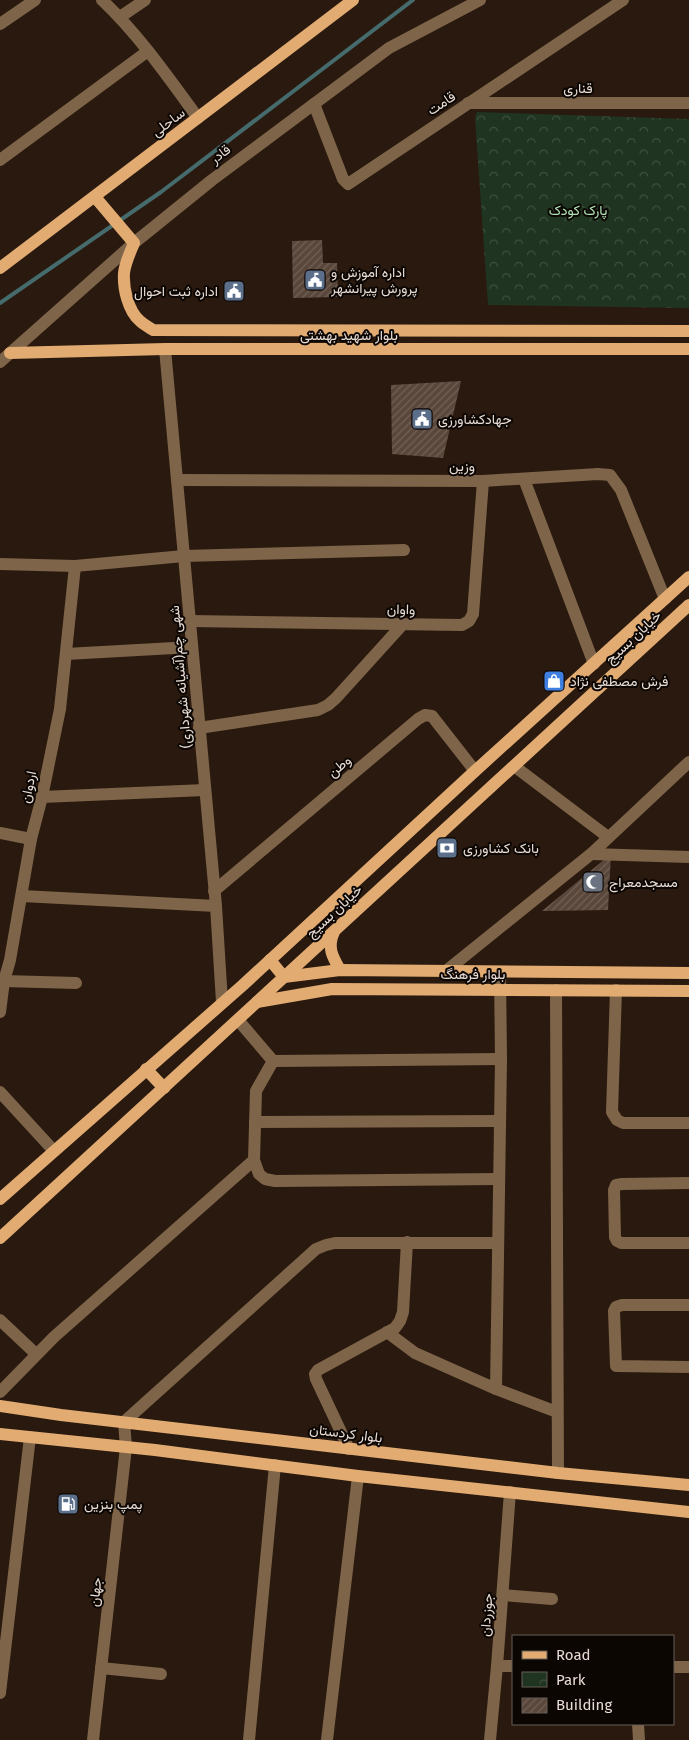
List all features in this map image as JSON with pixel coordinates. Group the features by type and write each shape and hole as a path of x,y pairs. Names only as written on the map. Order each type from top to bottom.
{"main road":[{"name":"ساحلی","path":"0,268 353,0"},
{"path":"95,197 130,239"},
{"name":"بلوار شهید بهشتی","path":"130,239 124,274 125,291 130,306 139,320 153,330 689,330"},
{"path":"216,330 216,349"},
{"path":"318,350 319,330"},
{"path":"501,330 501,350"},
{"name":"بلوار شهید بهشتی","path":"5,358 165,349 689,349"},
{"name":"خیابان بسیج","path":"0,1200 270,960 689,577"},
{"name":"خیابان بسیج","path":"0,1238 689,605"},
{"path":"332,989 336,970 329,942 334,932"},
{"path":"270,960 284,977"},
{"name":"بلوار فرهنگ","path":"284,977 336,970 689,973"},
{"name":"بلوار فرهنگ","path":"257,1002 332,989 689,991"},
{"path":"146,1069 164,1088"},
{"name":"بلوار کردستان","path":"0,1406 61,1415 558,1473 689,1485"},
{"path":"0,1434 689,1512"}],"street":[{"path":"0,24 35,0"},
{"path":"102,0 120,17 148,51 198,118"},
{"path":"120,17 145,0"},
{"name":"قادر","path":"5,358 130,239 389,48 480,0"},
{"name":"قامت","path":"314,104 343,179 348,184 623,0"},
{"path":"0,160 148,51"},
{"name":"قناری","path":"468,103 689,104"},
{"name":"شهی چم(آشیانه شهرداری)","path":"165,349 216,906 222,1002"},
{"name":"وزین","path":"177,480 483,481 598,474 610,475 621,490 665,599"},
{"path":"524,479 594,664"},
{"name":"واوان","path":"190,621 462,625 469,621 473,614 483,481"},
{"path":"0,564 75,566 184,556 404,550"},
{"name":"اردوان","path":"0,1012 5,959 22,896 31,839 42,797 60,708 75,566"},
{"path":"199,728 318,710 328,705 403,624"},
{"path":"66,654 192,647"},
{"name":"وطن","path":"214,891 410,725 425,715 432,716 475,771"},
{"path":"446,971 591,854 689,762"},
{"path":"514,766 608,837"},
{"path":"42,797 205,790"},
{"path":"0,833 31,839"},
{"path":"591,854 689,857"},
{"path":"22,896 216,906"},
{"path":"496,1389 501,1059 500,972"},
{"path":"4,980 76,983"},
{"path":"556,990 558,1473"},
{"path":"616,990 612,1112 617,1120 623,1123 689,1123"},
{"path":"238,1020 273,1061"},
{"path":"273,1061 501,1059"},
{"path":"273,1061 256,1091 254,1160 259,1174 265,1179 276,1181 499,1179"},
{"path":"0,1092 54,1152"},
{"path":"255,1122 499,1121"},
{"path":"0,1392 54,1336 254,1160"},
{"path":"689,1183 622,1184 616,1185 614,1190 617,1241 621,1243 689,1243"},
{"path":"349,1449 316,1380 316,1374 318,1370 395,1328 403,1312 407,1242"},
{"path":"124,1422 316,1249 335,1243 498,1243"},
{"path":"689,1305 622,1305 616,1307 614,1311 616,1366 689,1367"},
{"path":"0,1320 36,1354"},
{"path":"387,1332 415,1353 496,1389 557,1412"},
{"name":"جهان","path":"93,1740 126,1447 124,1422"},
{"path":"0,1693 30,1437"},
{"path":"249,1740 275,1465"},
{"path":"327,1740 358,1476"},
{"name":"جوزردان","path":"490,1740 510,1492"},
{"path":"503,1595 552,1599"},
{"path":"497,1666 512,1666"},
{"path":"674,1667 689,1667"},
{"path":"101,1668 161,1674"},
{"path":"638,1725 639,1740"}],"green space":[{"name":"پارک کودک","path":"477,112 689,119 689,308 488,305 475,118"}],"building":[{"name":"اداره آموزش و پرورش پیرانشهر","path":"322,240 323,263 337,263 338,297 293,298 292,241"},
{"name":"جهادکشاورزی","path":"461,381 443,458 392,454 391,385"},
{"name":"مسجدمعراج","path":"611,854 608,910 542,911"}],"waterway":[{"path":"0,303 161,192 413,0"}],"place":[{"name":"اداره آموزش و پرورش پیرانشهر","path":"315,280"},
{"name":"اداره ثبت احوال","path":"234,291"},
{"name":"جهادکشاورزی","path":"422,419"},
{"name":"فرش مصطفی نژاد","path":"554,681"},
{"name":"بانک کشاورزی","path":"447,848"},
{"name":"مسجدمعراج","path":"593,882"},
{"name":"پمپ بنزین","path":"68,1504"}]}
